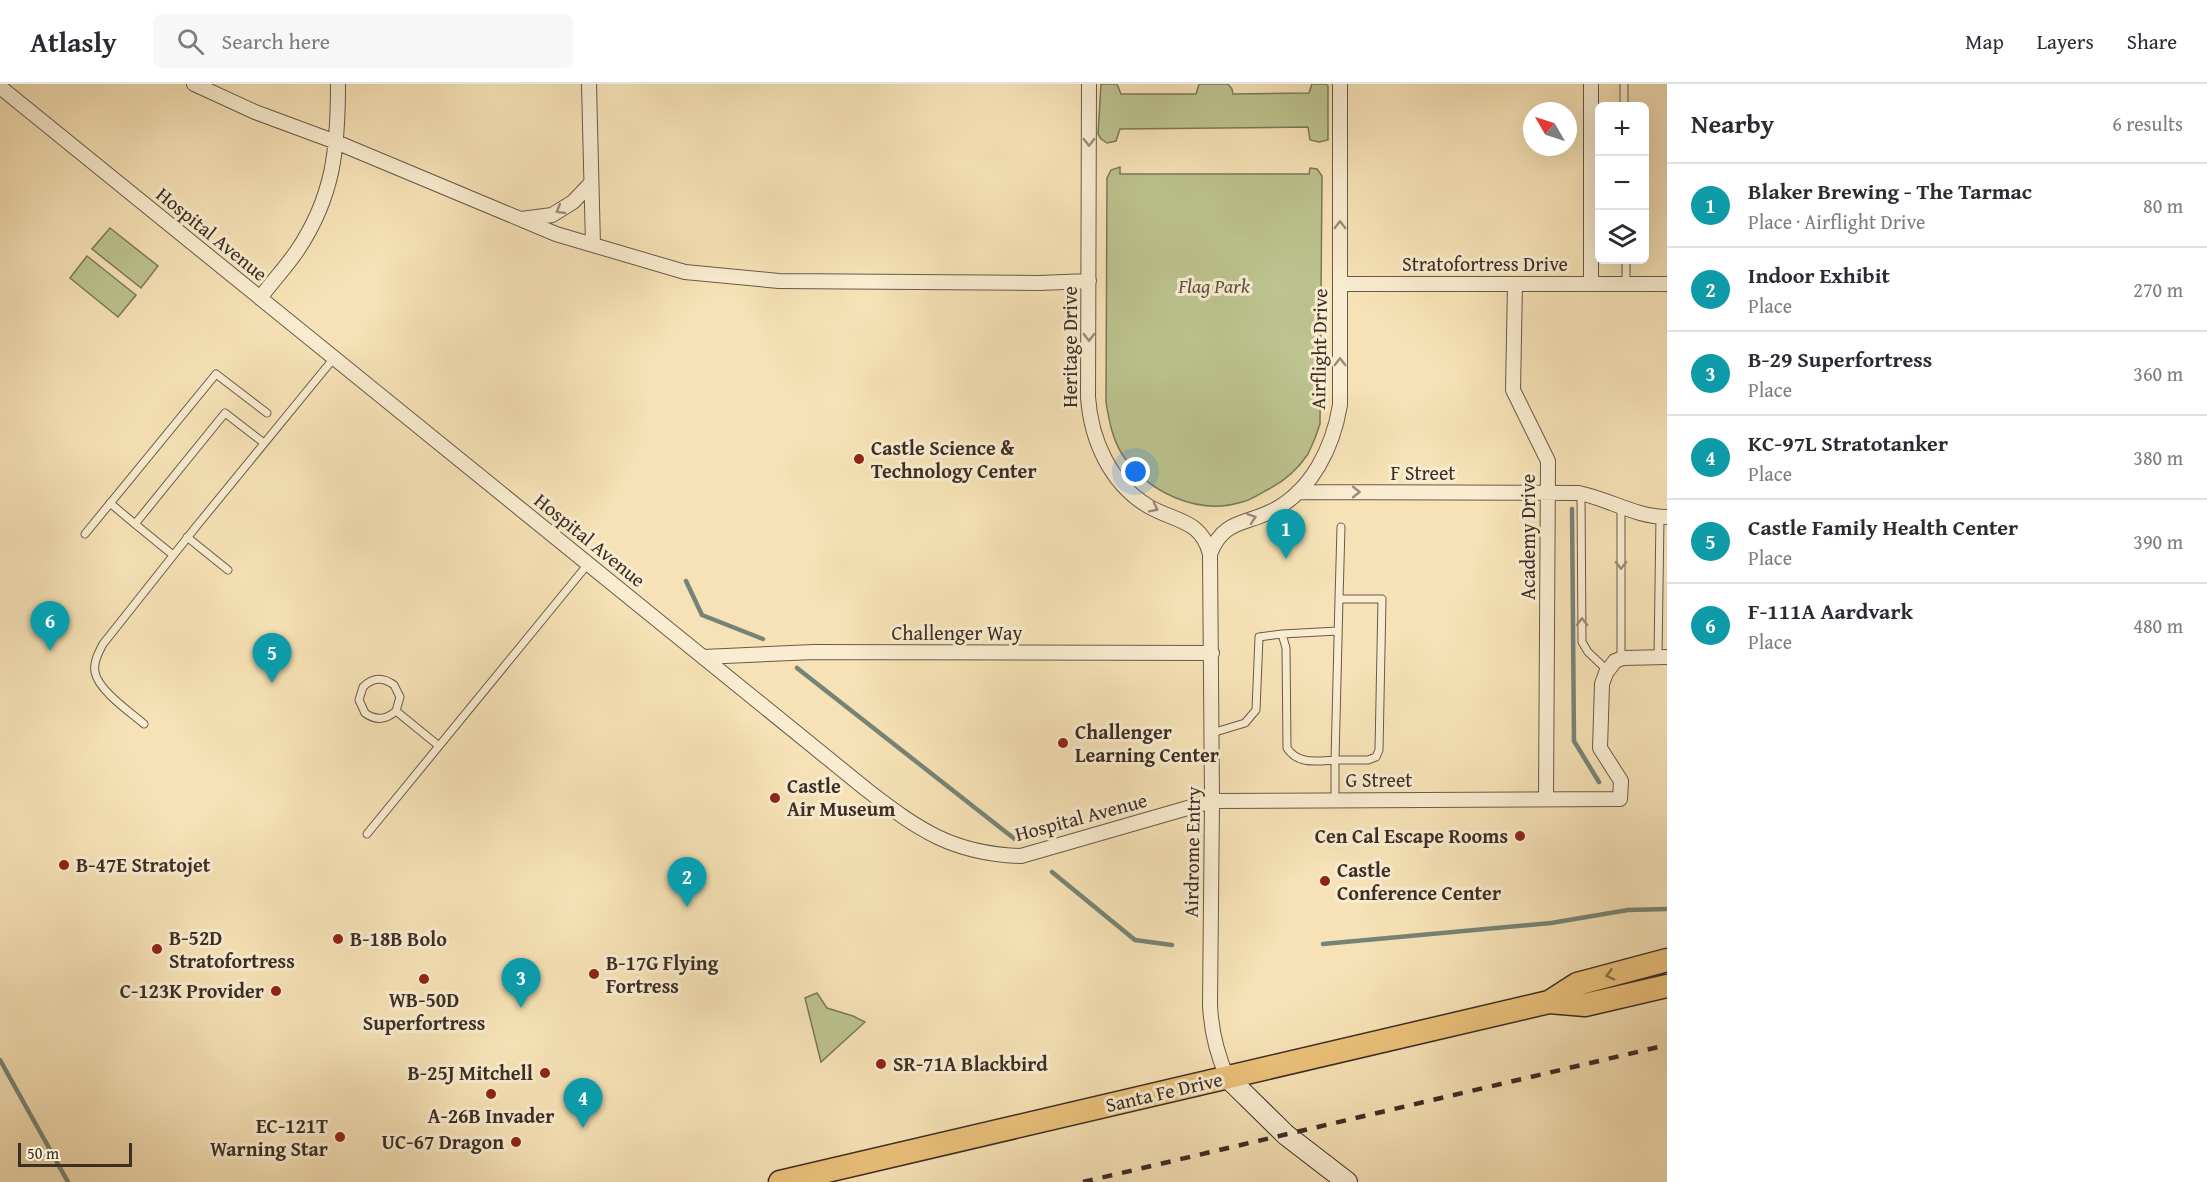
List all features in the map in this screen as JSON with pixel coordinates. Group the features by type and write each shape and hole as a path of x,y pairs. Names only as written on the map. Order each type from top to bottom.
{"main road":[{"name":"Santa Fe Drive","path":"1549,1002 1577,984 1667,960"},
{"name":"Santa Fe Drive","path":"780,1182 1549,1002 1586,1005 1667,986"},
{"path":"1227,1077 1286,1135 1347,1182"}],"street":[{"path":"194,84 255,112 336,142 556,234 685,272 779,281 1040,283 1089,281"},
{"path":"260,298 296,253 319,212 329,186 336,142 338,84"},
{"path":"589,84 593,245"},
{"name":"Heritage Drive","path":"1089,84 1089,413 1097,444 1111,469 1130,492 1149,506 1196,528 1205,538 1210,554"},
{"name":"Airflight Drive","path":"1210,554 1217,539 1228,527 1273,510 1298,492 1323,459 1331,444 1337,424 1340,405 1340,84"},
{"path":"1591,84 1591,284"},
{"name":"Hospital Avenue","path":"0,87 908,822 949,844 996,855 1021,856 1212,801"},
{"path":"520,219 552,215 573,202 591,183"},
{"name":"Stratofortress Drive","path":"1340,284 1667,284"},
{"name":"Academy Drive","path":"1515,284 1513,390 1548,461 1546,799"},
{"name":"F Street","path":"1298,492 1581,494 1663,517"},
{"name":"Airdrome Entry","path":"1210,554 1212,801 1209,968 1211,1029 1219,1059 1227,1077"},
{"name":"Challenger Way","path":"703,657 814,652 1212,653"},
{"path":"1607,670 1615,661 1621,659 1662,657"},
{"name":"G Street","path":"1212,801 1620,799 1621,782 1600,748 1602,684 1607,670"}],"lane":[{"path":"1624,84 1624,102"},
{"path":"1626,264 1626,284"},
{"path":"144,724 109,694 98,679 94,670 96,658 103,644 187,537 334,358"},
{"path":"85,534 216,374 267,413"},
{"path":"135,524 225,413 264,443"},
{"path":"1581,494 1582,642 1588,652 1607,670"},
{"path":"110,503 173,555"},
{"path":"1621,506 1621,659"},
{"path":"1662,657 1663,517"},
{"path":"1335,800 1341,527"},
{"path":"187,537 228,570"},
{"path":"367,834 588,564"},
{"path":"1282,634 1286,648 1287,748 1291,754 1303,761 1368,760 1376,757 1382,599 1339,600"},
{"path":"1212,733 1245,723 1256,710 1259,637 1338,631"},
{"path":"375,679 382,679 394,685 400,698 396,711 384,719 377,719 364,713 359,700 363,687 375,679"},
{"path":"396,711 439,746"}],"green space":[{"path":"1101,84 1117,84 1121,94 1196,94 1199,84 1228,84 1233,94 1309,93 1312,84 1326,84 1328,86 1328,140 1319,142 1310,140 1308,127 1120,129 1116,141 1107,143 1098,134"},
{"name":"Flag Park","path":"1120,167 1120,174 1309,174 1310,168 1317,169 1322,176 1320,424 1308,454 1300,465 1279,483 1249,500 1225,506 1208,506 1175,498 1159,490 1133,468 1116,442 1106,402 1107,178 1111,170"},
{"path":"110,228 158,266 141,288 92,249"},
{"path":"87,256 136,295 118,317 70,278"},
{"path":"817,993 827,1008 865,1022 821,1062 805,998"}],"waterway":[{"path":"1572,509 1574,741 1599,782"},
{"path":"686,581 702,615 763,639"},
{"path":"797,668 1016,840"},
{"path":"1052,872 1135,940 1172,945"},
{"path":"1323,944 1551,923 1628,910 1667,909"},
{"path":"0,1060 68,1182"}],"railway":[{"path":"1083,1182 1667,1045"}],"place":[{"name":"Castle Science & Technology Center","path":"859,459"},
{"name":"Blaker Brewing - The Tarmac","path":"1286,559"},
{"name":"F-111A Aardvark","path":"50,651"},
{"name":"Castle Family Health Center","path":"272,683"},
{"name":"Challenger Learning Center","path":"1063,743"},
{"name":"Castle Air Museum","path":"775,798"},
{"name":"Cen Cal Escape Rooms","path":"1520,836"},
{"name":"B-47E Stratojet","path":"64,865"},
{"name":"Castle Conference Center","path":"1325,881"},
{"name":"Indoor Exhibit","path":"687,907"},
{"name":"B-18B Bolo","path":"338,939"},
{"name":"B-52D Stratofortress","path":"157,949"},
{"name":"B-17G Flying Fortress","path":"594,974"},
{"name":"WB-50D Superfortress","path":"424,979"},
{"name":"C-123K Provider","path":"276,991"},
{"name":"B-29 Superfortress","path":"521,1008"},
{"name":"SR-71A Blackbird","path":"881,1064"},
{"name":"B-25J Mitchell","path":"545,1073"},
{"name":"A-26B Invader","path":"491,1094"},
{"name":"KC-97L Stratotanker","path":"583,1128"},
{"name":"EC-121T Warning Star","path":"340,1137"},
{"name":"UC-67 Dragon","path":"516,1142"}]}
